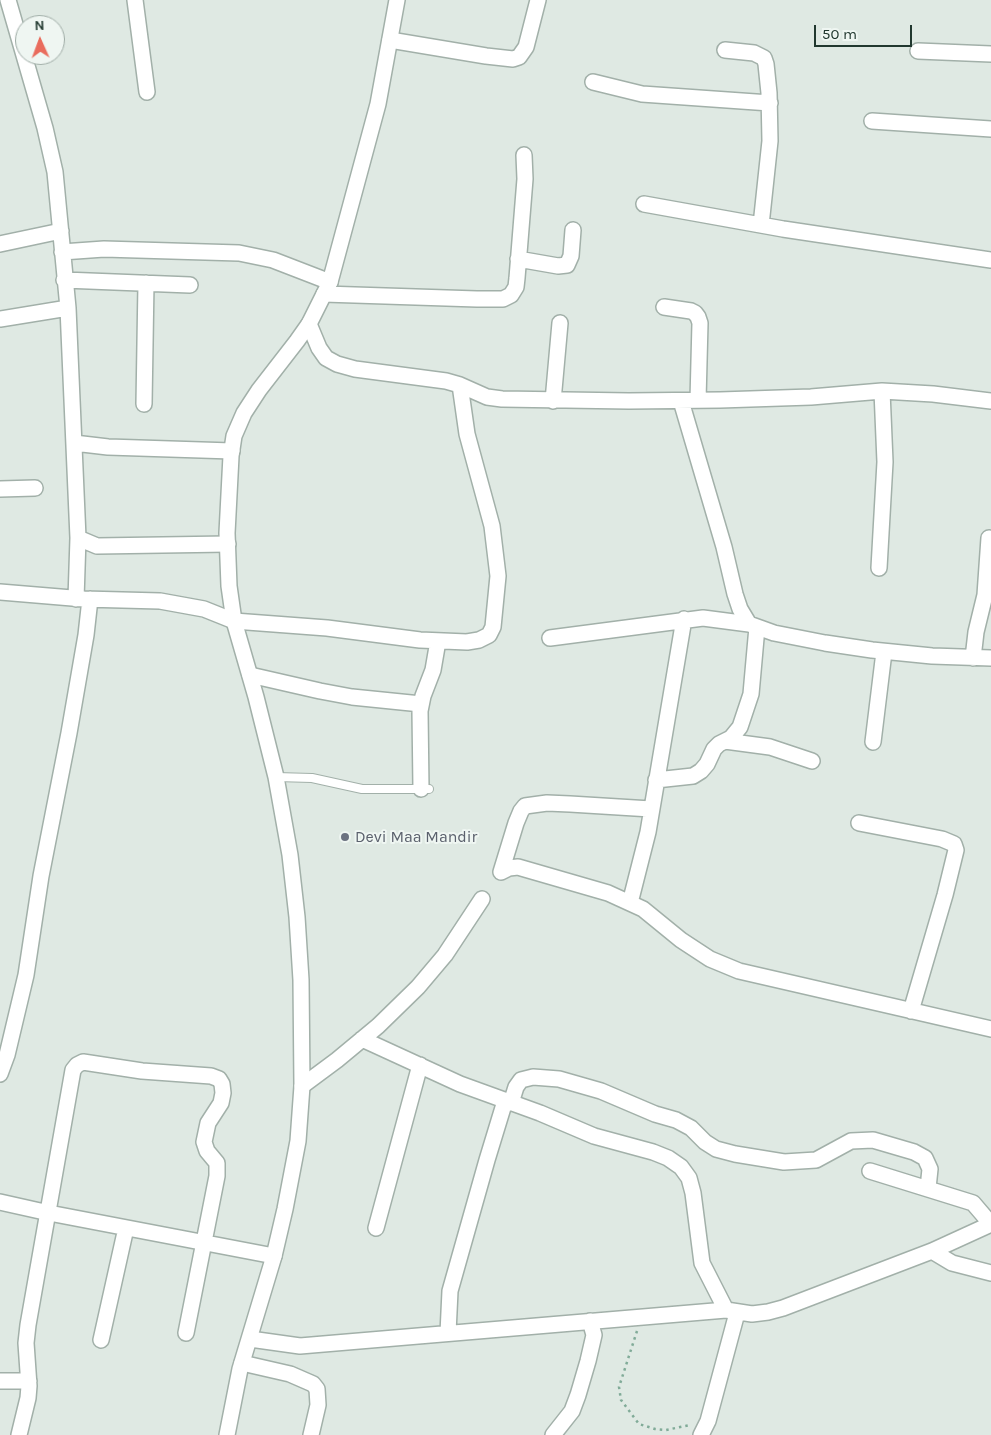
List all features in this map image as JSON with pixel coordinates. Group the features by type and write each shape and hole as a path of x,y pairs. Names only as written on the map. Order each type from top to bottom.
{"street":[{"path":"0,1074 7,1055 26,975 41,876 86,635 78,538 68,308 64,280 59,201 51,153 8,0"},
{"path":"135,0 147,92"},
{"path":"227,1435 242,1362 274,1256 298,1141 302,1086 301,980 297,917 290,855 276,777 234,621 229,586 229,481 232,451 234,436 244,414 259,390 297,341 327,288 370,133 397,0"},
{"path":"390,40 486,56 520,58 526,47 538,0"},
{"path":"725,50 754,52 764,58 770,103 770,141 761,226"},
{"path":"918,51 991,54"},
{"path":"593,82 642,94 770,103"},
{"path":"872,121 991,129"},
{"path":"62,252 118,250 239,253 273,260 327,288 503,299 511,296 516,287 524,155"},
{"path":"644,204 761,226 991,260"},
{"path":"518,259 558,266 567,265 571,256 573,230"},
{"path":"0,244 61,231"},
{"path":"64,280 190,285"},
{"path":"144,404 146,283"},
{"path":"664,307 695,313 700,322 698,400"},
{"path":"0,318 68,308"},
{"path":"553,400 560,323"},
{"path":"308,324 319,348 326,358 337,364 355,369 446,381 486,397 502,399 681,401 811,397 882,391 933,394 991,401"},
{"path":"0,592 83,599 160,601 204,609 234,621 327,628 420,640 467,642 479,640 489,635 493,627 498,576 492,526 467,434 460,386"},
{"path":"879,568 885,462 882,391"},
{"path":"656,780 693,776 701,771 707,764 714,749 731,738 740,727 748,706 754,680 753,625 740,609 735,594 724,547 681,401"},
{"path":"74,443 108,447 232,451"},
{"path":"0,489 35,488"},
{"path":"78,538 97,546 228,544"},
{"path":"972,658 986,590 989,538"},
{"path":"550,638 703,618 753,625 774,633 884,652 991,658"},
{"path":"630,902 644,849 667,726 684,619"},
{"path":"425,789 420,734 421,704 433,670 438,641"},
{"path":"873,742 884,652"},
{"path":"250,675 320,691 421,704"},
{"path":"725,741 770,747 812,761"},
{"path":"651,810 570,804 526,806 516,823 501,872 509,868 518,867 598,890 630,902 653,916 694,950 725,966 991,1029"},
{"path":"859,822 942,839 954,844 956,850 945,895 910,1011"},
{"path":"302,1086 362,1039 418,987 445,955 482,899"},
{"path":"362,1039 460,1084 540,1113 594,1136 653,1152 668,1158 681,1167 688,1178 693,1193 702,1263 732,1311 708,1421 701,1435"},
{"path":"19,1435 28,1398 29,1381 26,1350 28,1325 74,1070 77,1065 83,1062 142,1071 211,1076 219,1079 222,1084 221,1103 208,1123 204,1142 218,1168 186,1333"},
{"path":"376,1228 420,1065"},
{"path":"448,1333 450,1291 487,1160 508,1102 521,1080 533,1077 559,1079 601,1091 655,1114 676,1120 691,1128 705,1142 716,1149 735,1154 784,1162 816,1160 850,1141 873,1140 914,1152 925,1158 930,1168 928,1188"},
{"path":"250,1339 300,1346 641,1317 732,1311 752,1314 783,1308 932,1251 991,1224 973,1203 870,1171"},
{"path":"0,1202 48,1213 274,1256"},
{"path":"101,1340 126,1228"},
{"path":"932,1251 952,1263 991,1273"},
{"path":"553,1435 572,1410 578,1395 594,1334 590,1322"},
{"path":"242,1362 290,1374 313,1384 317,1390 318,1404 311,1435"},
{"path":"0,1381 29,1381"}],"lane":[{"path":"276,777 312,778 362,789 425,789"}],"path":[{"path":"641,1317 619,1387 621,1400 639,1424 655,1429 671,1429 708,1421"}],"place":[{"name":"Devi Maa Mandir","path":"345,837"}]}
